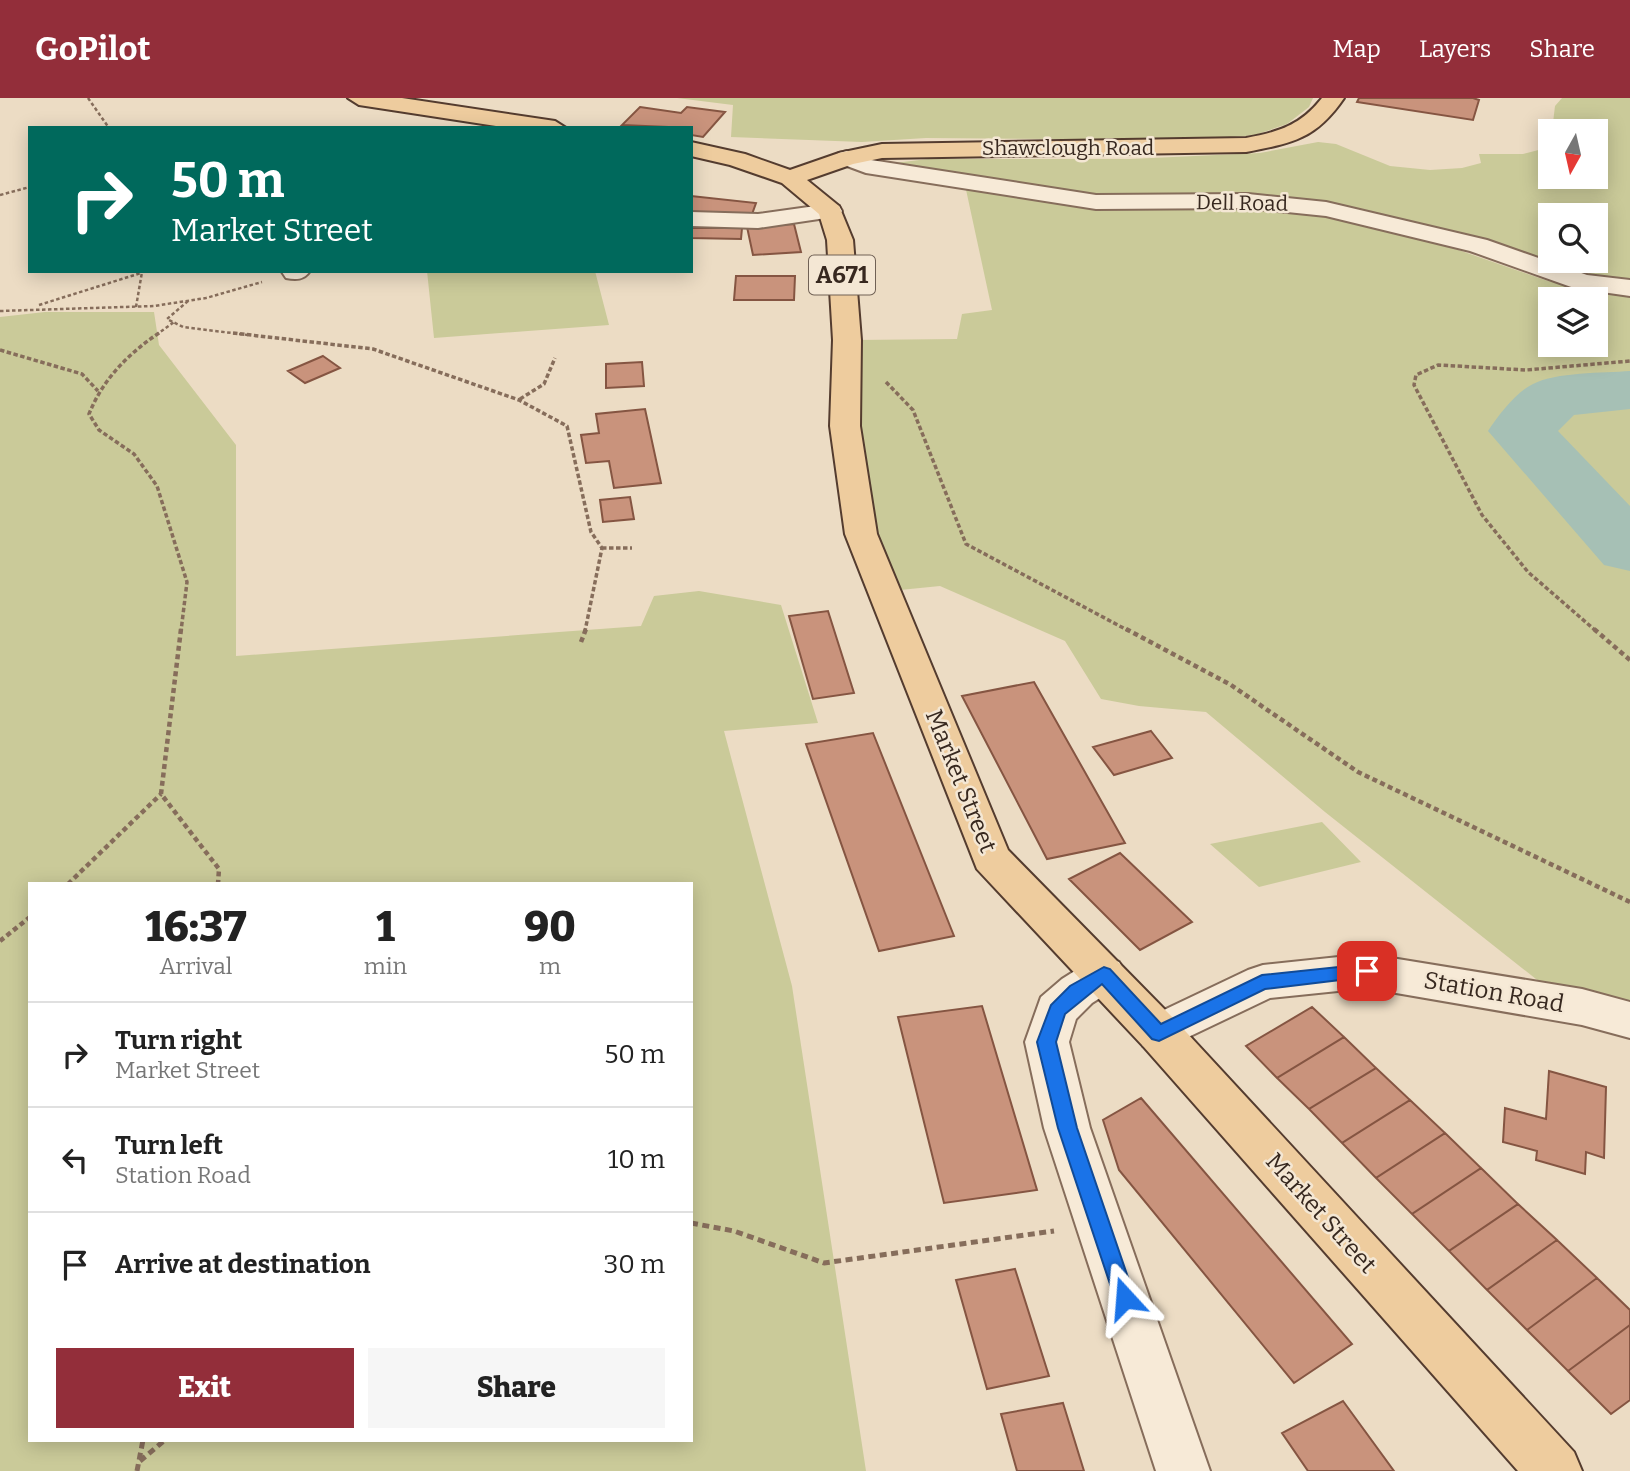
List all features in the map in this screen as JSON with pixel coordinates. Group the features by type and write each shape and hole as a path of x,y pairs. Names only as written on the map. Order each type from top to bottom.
{"main road":[{"path":"359,98 542,126"},
{"name":"Shawclough Road","path":"790,178 847,158 883,151 1246,145 1301,132 1317,122 1333,98"},
{"path":"693,149 737,159 790,178 812,193 830,211"},
{"name":"Market Street","path":"830,211 840,240 847,340 845,426 861,534 991,858 1104,974 1555,1471"}],"street":[{"name":"Dell Road","path":"847,158 866,166 1096,202 1152,204 1248,201 1326,209 1478,245 1583,282 1630,288"},
{"path":"693,219 758,221 830,211"},
{"name":"Station Road","path":"1159,1034 1262,982 1367,971 1583,1007 1630,1020"},
{"path":"1104,974 1077,991 1057,1010 1047,1042 1067,1128 1183,1471"}],"path":[{"path":"88,98 108,126"},
{"path":"0,195 28,188"},
{"path":"28,309 138,273"},
{"path":"136,306 141,273"},
{"path":"0,311 136,306 188,301 292,273"},
{"path":"188,301 173,311 167,319 183,327 373,349 519,400 567,426 591,532 602,548 589,620 581,642"},
{"path":"70,882 161,794 187,582 157,486 134,454 99,430 89,414 98,391 133,351 174,323"},
{"path":"847,340 913,410 966,544 1231,685 1358,772 1630,902"},
{"path":"0,350 82,374 98,391"},
{"path":"519,400 538,393 551,377 555,358"},
{"path":"1630,361 1526,370 1438,365 1428,367 1416,375 1414,385 1482,515 1528,572 1630,660"},
{"path":"602,548 632,548"},
{"path":"161,794 219,869 218,882"},
{"path":"0,941 28,919"},
{"path":"693,1223 734,1231 824,1263 1100,1225"},
{"path":"137,1471 143,1442"},
{"path":"140,1461 163,1442"}],"green space":[{"path":"677,98 1313,98 1309,107 1287,124 1255,135 1204,140 926,138 862,142 731,137 733,105"},
{"path":"1562,98 1630,98 1630,283 1566,273 1608,273 1608,203 1538,203 1538,265 1357,210 1119,197 886,164 928,159 1130,159 1260,153 1318,142 1336,144 1390,166 1430,170 1462,168 1481,163 1479,154 1523,154 1538,150 1538,189 1608,189 1608,119 1553,119 1555,106"},
{"path":"965,185 1111,208 1240,204 1395,228 1548,281 1581,287 1538,287 1538,357 1608,357 1608,292 1630,292 1630,381 1619,379 1555,388 1527,400 1502,422 1630,565 1630,1005 1541,983 1325,812 1206,712 1139,706 1101,699 1065,641 940,586 890,591 871,534 856,426 855,340 957,339 962,314 992,310"},
{"path":"427,273 596,273 609,325 434,338"},
{"path":"45,312 154,312 159,345 236,445 236,656 641,626 654,596 699,591 781,605 818,723 724,731 792,986 866,1471 0,1471 0,317"},
{"path":"1630,402 1630,521 1555,440 1553,420 1572,410"},
{"path":"1322,822 1361,862 1259,887 1210,844"}],"building":[{"path":"1359,98 1479,100 1473,120 1357,102"},
{"path":"640,107 681,113 687,107 725,112 703,137 693,135 693,126 622,125"},
{"path":"693,196 756,203 751,217 693,214"},
{"path":"794,224 801,252 753,255 747,227"},
{"path":"693,228 742,228 741,239 693,238"},
{"path":"736,276 795,276 794,300 734,300"},
{"path":"323,356 340,368 305,383 288,371"},
{"path":"642,362 644,386 606,388 606,364"},
{"path":"645,409 661,483 614,488 609,461 586,463 581,435 599,433 596,414"},
{"path":"630,497 634,519 603,522 600,500"},
{"path":"828,611 854,693 813,699 789,616"},
{"path":"1034,682 1125,843 1047,859 962,696"},
{"path":"1151,731 1172,758 1114,775 1093,747"},
{"path":"873,733 954,936 879,951 806,744"},
{"path":"1120,853 1192,922 1140,950 1069,879"},
{"path":"982,1006 1037,1190 944,1203 898,1017"},
{"path":"1312,1007 1344,1037 1277,1078 1246,1046"},
{"path":"1344,1037 1376,1068 1309,1109 1277,1078"},
{"path":"1376,1068 1410,1100 1342,1143 1309,1109"},
{"path":"1549,1071 1606,1087 1604,1158 1586,1152 1585,1174 1536,1160 1537,1151 1503,1142 1505,1108 1546,1119"},
{"path":"1141,1098 1352,1344 1294,1383 1119,1170 1103,1120"},
{"path":"1410,1100 1445,1133 1376,1178 1342,1143"},
{"path":"1445,1133 1481,1168 1412,1214 1376,1178"},
{"path":"1481,1168 1518,1204 1449,1251 1412,1214"},
{"path":"1518,1204 1557,1240 1487,1290 1449,1251"},
{"path":"1557,1240 1597,1278 1527,1330 1487,1290"},
{"path":"1015,1269 1049,1376 987,1389 956,1280"},
{"path":"1597,1278 1630,1310 1630,1325 1568,1371 1527,1330"},
{"path":"1630,1325 1630,1400 1611,1414 1568,1371"},
{"path":"1343,1401 1394,1471 1308,1471 1282,1433"},
{"path":"1063,1403 1084,1471 1017,1471 1001,1414"}],"waterway":[{"path":"1630,390 1555,398 1521,431 1630,549"}],"route":[{"path":"1125,1298 1067,1128 1047,1042 1057,1010 1077,991 1104,974 1159,1034 1262,982 1367,971"}]}
